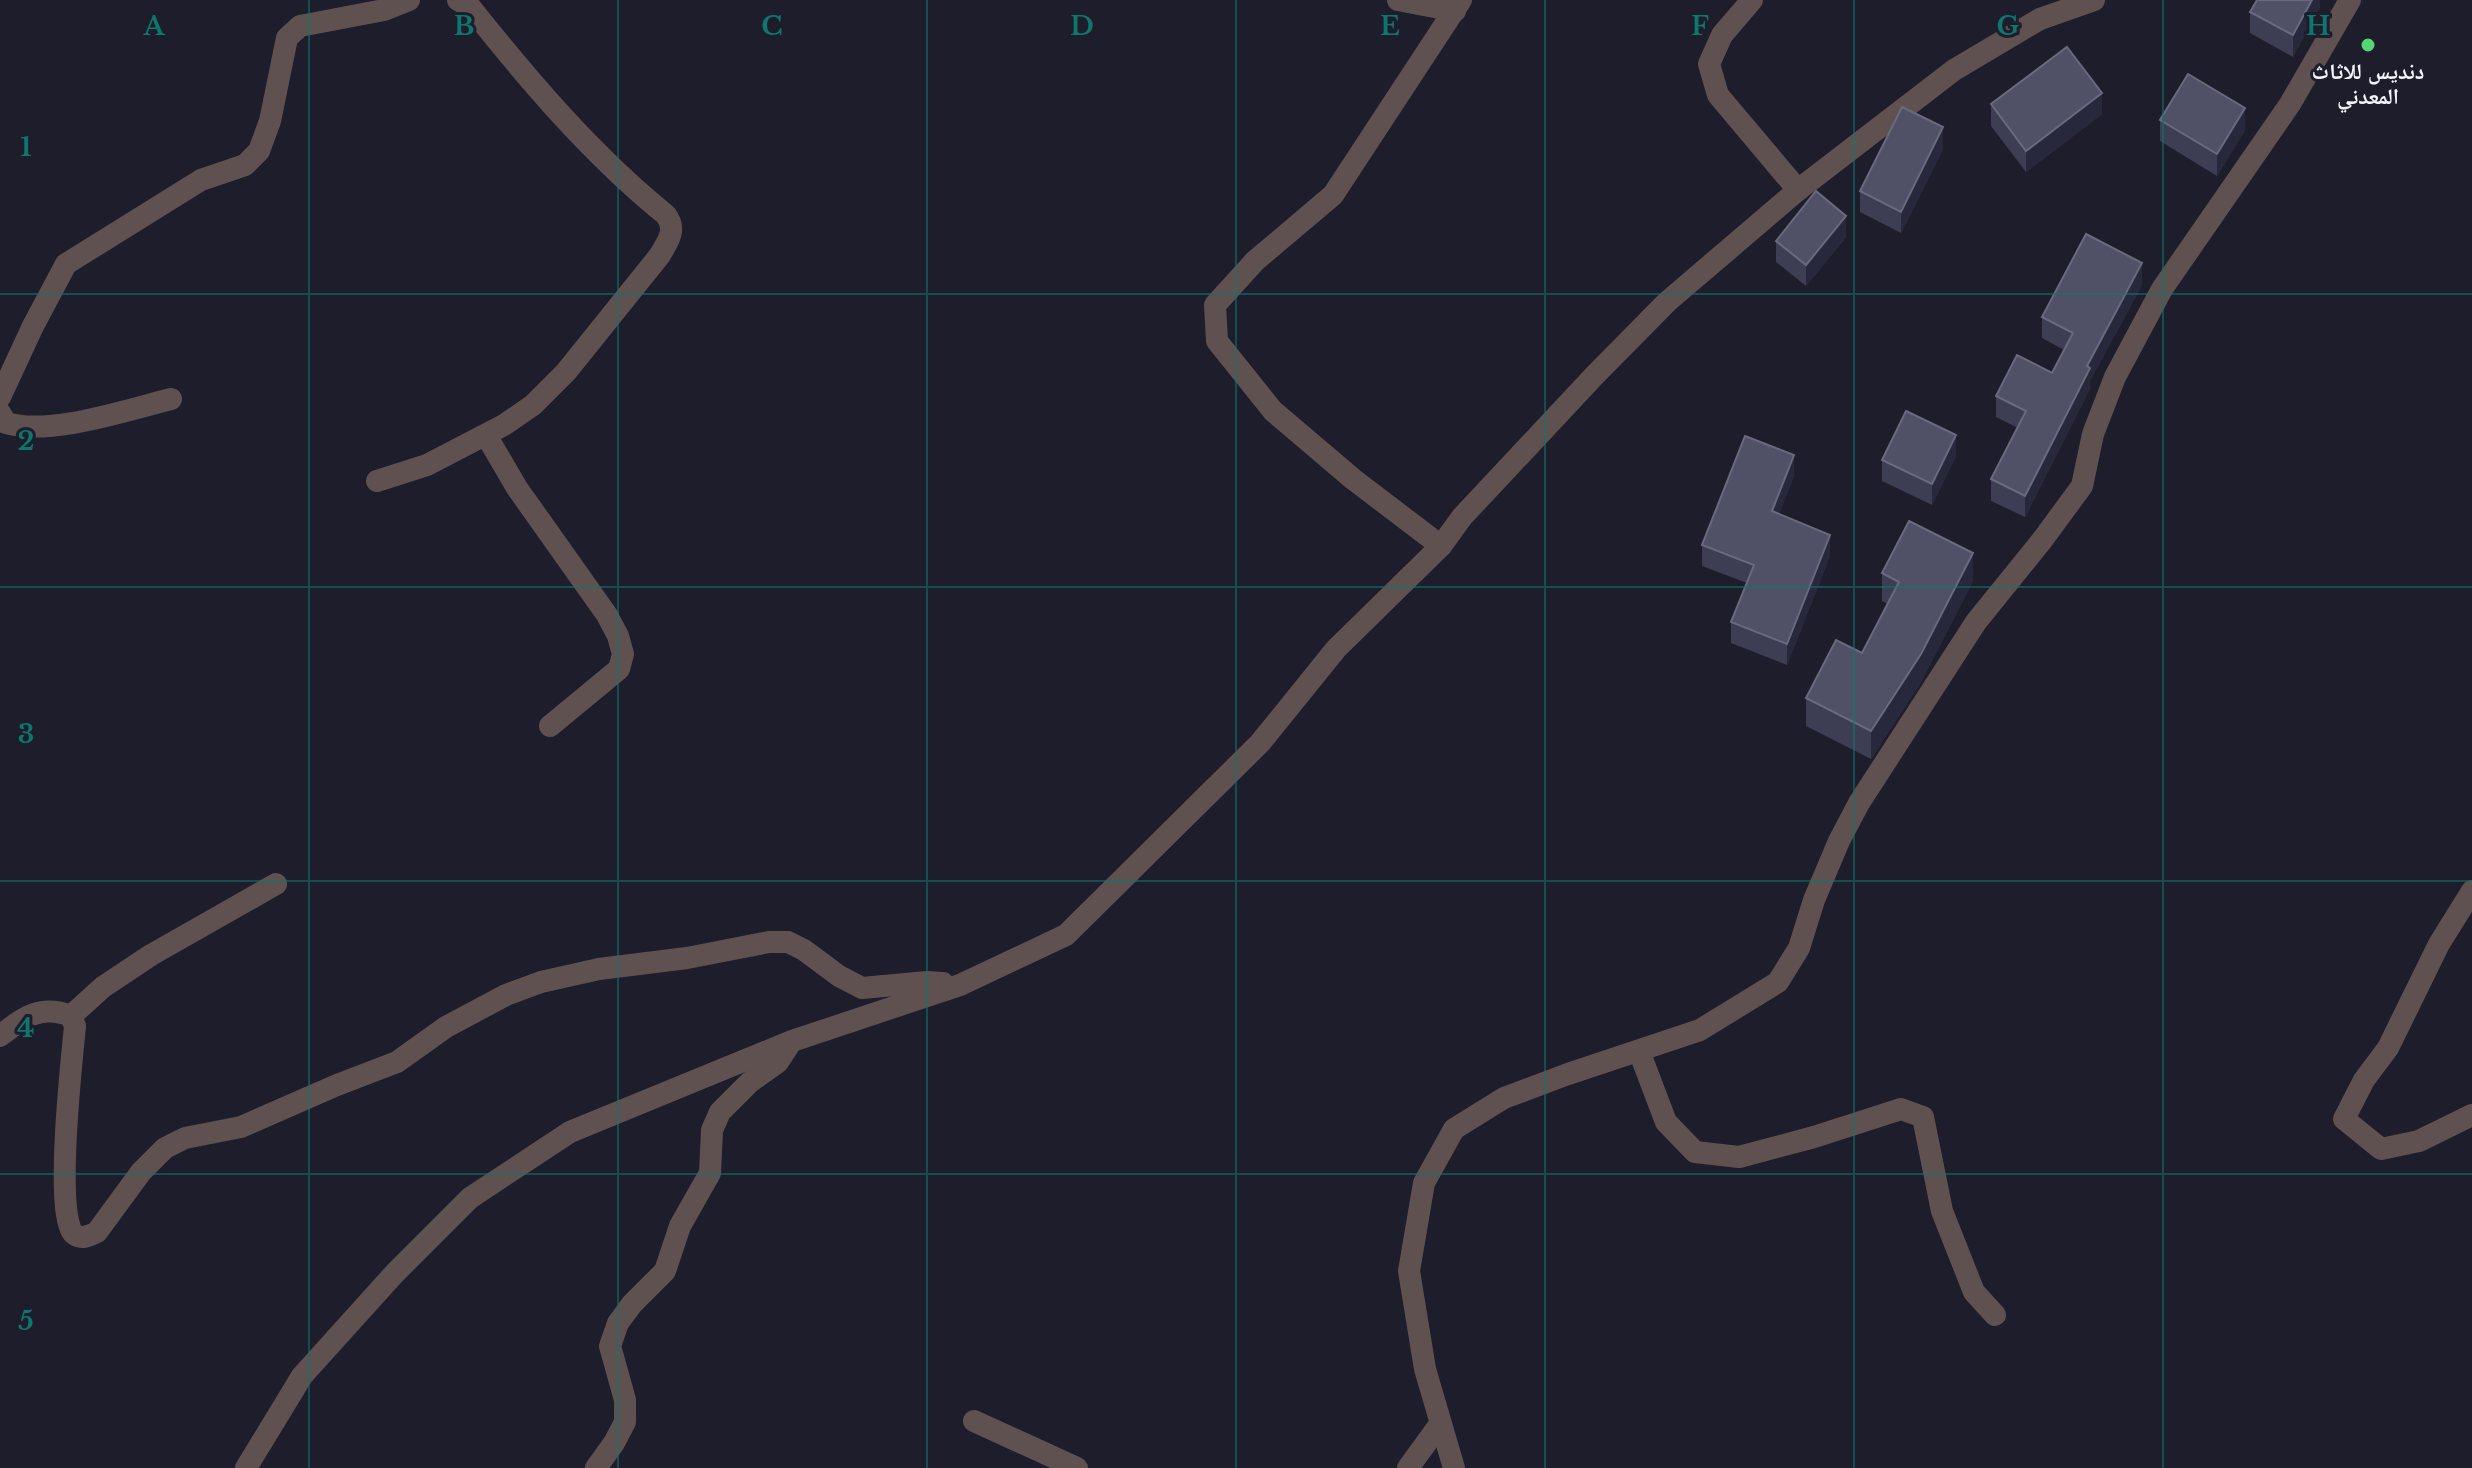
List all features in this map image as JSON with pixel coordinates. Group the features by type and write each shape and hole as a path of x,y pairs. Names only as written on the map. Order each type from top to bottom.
{"street":[{"path":"0,397 66,264 201,180 245,165 259,151 270,121 285,47 292,31 300,26 384,10 409,0"},
{"path":"377,481 427,465 504,425 533,405 566,372 660,255 672,235 666,215 612,169 527,78 471,8 458,0"},
{"path":"1398,0 1458,5 1333,195 1255,261 1215,305 1217,341 1273,411 1353,479 1441,546"},
{"path":"1752,0 1722,35 1709,64 1718,95 1798,190"},
{"path":"246,1468 302,1376 395,1273 470,1198 570,1132 792,1041 960,985 1066,935 1260,743 1336,649 1441,546 1462,517 1667,302 1798,190 1954,70 2040,19 2094,0"},
{"path":"1454,1468 1425,1369 1409,1271 1424,1183 1454,1129 1517,1093 1700,1030 1778,982 1799,948 1814,900 1859,803 1976,622 2082,486 2093,434 2115,377 2162,289 2290,104 2350,0"},
{"path":"0,413 6,423 16,426 73,423 171,399"},
{"path":"486,435 517,488 607,615 623,654 619,669 550,726"},
{"path":"71,1016 103,987 151,955 276,884"},
{"path":"2472,891 2439,944 2388,1048 2364,1080 2344,1119 2381,1149 2419,1141 2472,1115"},
{"path":"0,1036 20,1020 39,1012 56,1010 71,1016 75,1026 67,1100 68,1224 78,1237 87,1237 97,1232 141,1172 165,1148 185,1138 241,1127 397,1062 446,1027 506,995 541,982 599,969 687,958 769,942 788,942 862,988 927,982 960,985"},
{"path":"596,1468 625,1422 625,1400 610,1346 618,1323 665,1271 680,1226 710,1173 712,1130 720,1112 750,1082 778,1062 792,1041"},
{"path":"1639,1051 1666,1122 1695,1152 1739,1157 1901,1109 1923,1117 1942,1211 1974,1292 1995,1315"},
{"path":"974,1421 1077,1468"},
{"path":"1408,1468 1440,1424"}],"building":[{"path":"2257,0 2312,0 2293,35 2250,12"},
{"path":"2067,47 2102,93 2026,151 1991,104"},
{"path":"2188,74 2245,108 2217,154 2160,120"},
{"path":"1902,107 1943,127 1901,212 1860,191"},
{"path":"1816,191 1846,216 1806,265 1776,241"},
{"path":"2086,234 2142,263 2087,366 2090,368 2025,496 1991,479 2026,411 1996,396 2017,355 2052,373 2073,333 2042,317"},
{"path":"1906,411 1956,435 1932,484 1882,460"},
{"path":"1745,436 1794,455 1772,511 1830,535 1787,644 1731,622 1754,565 1702,545"},
{"path":"1909,521 1973,553 1921,654 1871,731 1806,698 1836,640 1862,653 1899,582 1882,573"}],"place":[{"name":"دنديس للاثاث المعدني","path":"2368,45"}]}
